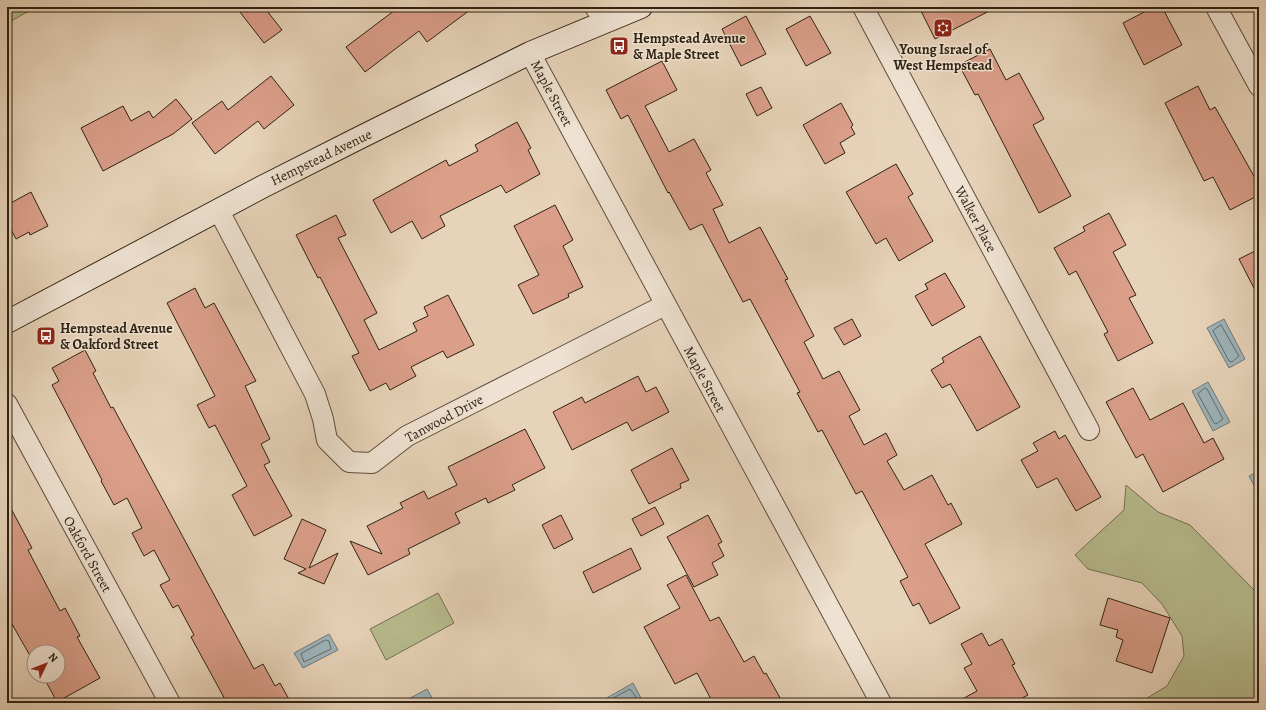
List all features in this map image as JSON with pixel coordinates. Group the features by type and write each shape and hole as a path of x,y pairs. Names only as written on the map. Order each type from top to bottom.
{"main road":[{"name":"Hempstead Avenue","path":"7,322 264,186 530,54 600,14 642,7"}],"street":[{"name":"Walker Place","path":"863,7 1090,430"},
{"path":"1216,7 1259,86"},
{"name":"Maple Street","path":"530,54 881,703"},
{"name":"Tanwood Drive","path":"219,211 315,394 328,440 349,462 372,463 407,436 665,305"},
{"name":"Oakford Street","path":"7,404 170,703"}],"green space":[{"path":"7,7 36,7 11,21 7,30"},
{"path":"1126,485 1158,512 1190,525 1259,595 1259,703 1139,703 1167,686 1184,656 1182,636 1162,604 1142,583 1088,569 1075,555 1124,510"},
{"path":"438,593 454,623 386,660 370,629"}],"water":[{"path":"1224,319 1245,359 1229,368 1207,328"},
{"path":"1208,382 1230,422 1213,431 1192,391"},
{"path":"1259,471 1259,492 1258,493 1249,476"},
{"path":"329,634 338,650 303,668 294,653"},
{"path":"633,683 642,700 636,703 598,703"},
{"path":"427,689 435,703 396,703 403,702"}],"building":[{"path":"236,7 264,7 282,30 264,43"},
{"path":"399,7 474,7 427,42 419,31 365,72 346,47"},
{"name":"Young Israel of West Hempstead","path":"919,7 997,7 935,39"},
{"path":"1154,7 1162,7 1182,45 1144,65 1123,23"},
{"path":"746,16 766,54 741,66 722,29"},
{"path":"810,16 831,53 806,66 786,29"},
{"path":"990,49 1006,80 1019,73 1044,119 1033,125 1071,196 1039,213 978,94 975,95 959,65"},
{"path":"662,61 677,90 645,106 669,152 694,139 711,170 706,173 723,205 713,209 729,243 760,227 788,279 785,280 814,336 804,342 823,379 839,371 860,410 849,416 864,445 886,433 897,455 887,461 904,490 932,475 948,505 951,503 962,524 925,544 960,608 930,624 919,603 913,606 900,581 908,577 862,491 856,494 822,430 818,432 797,393 800,392 750,299 743,302 702,224 690,230 669,192 668,193 628,115 621,119 606,90"},
{"path":"271,76 294,105 264,129 258,121 215,154 192,123 222,101 228,110"},
{"path":"1198,86 1210,110 1215,107 1259,185 1259,195 1230,210 1213,177 1204,181 1165,103"},
{"path":"761,87 772,108 757,116 746,94"},
{"path":"176,99 192,119 173,134 103,171 81,128 123,106 131,121 149,111 153,118"},
{"path":"841,103 853,125 851,127 855,134 840,143 845,153 825,164 803,125"},
{"path":"517,122 531,148 528,150 540,174 506,193 501,185 440,216 445,226 422,239 412,221 391,233 373,200 446,160 449,166 478,151 475,145"},
{"path":"896,164 913,194 908,197 933,241 899,261 886,238 876,244 846,192"},
{"path":"31,192 48,226 30,235 29,232 16,239 7,222 7,205"},
{"path":"555,205 573,240 563,246 583,287 568,294 569,297 533,314 518,285 539,275 514,226"},
{"path":"1109,213 1126,245 1113,252 1136,295 1129,298 1153,343 1118,361 1104,334 1108,332 1076,271 1069,275 1054,248 1085,231 1083,227"},
{"path":"336,215 346,235 338,238 377,313 364,320 379,350 417,331 413,323 428,316 424,307 448,295 474,345 447,358 443,351 411,367 416,376 390,390 386,383 370,391 352,356 359,353 320,277 318,278 296,235"},
{"path":"1259,249 1259,298 1239,259"},
{"path":"945,273 965,307 932,326 915,296 928,289 925,284"},
{"path":"195,288 205,308 214,303 256,381 245,386 270,439 261,444 270,462 264,465 292,516 254,536 232,495 247,486 215,425 209,428 197,405 215,396 167,303"},
{"path":"852,319 861,336 844,345 834,328"},
{"path":"980,336 1020,407 977,431 950,384 942,388 931,370 944,362 942,358"},
{"path":"85,350 96,371 93,373 111,408 113,407 254,669 263,664 275,686 280,683 291,703 227,703 191,637 194,635 178,605 173,608 160,585 170,580 154,550 144,556 132,533 142,528 127,498 114,505 52,385 59,381 52,368"},
{"path":"638,376 646,392 656,387 669,412 632,431 627,422 572,450 553,412 582,397 585,403"},
{"path":"1133,388 1150,420 1183,403 1204,443 1213,438 1224,459 1163,492 1143,454 1136,458 1106,402"},
{"path":"525,429 545,468 512,485 515,490 488,503 486,498 455,513 460,523 408,549 410,554 368,575 350,541 382,554 367,526 403,508 400,503 424,491 428,499 457,485 448,467"},
{"path":"1055,431 1059,439 1065,435 1101,497 1076,511 1057,478 1037,488 1021,460 1038,451 1033,443"},
{"path":"672,448 689,480 680,484 681,488 649,504 631,470"},
{"path":"7,501 32,548 28,550 60,611 65,608 80,636 77,637 100,678 57,702 47,684 66,684 66,644 26,644 26,649 12,624 7,627"},
{"path":"655,507 664,524 641,536 632,519"},
{"path":"561,515 573,539 554,549 542,525"},
{"path":"708,515 722,542 718,544 724,556 712,563 718,575 694,587 667,537"},
{"path":"302,519 326,530 309,568 338,553 324,584 298,573 306,569 284,559"},
{"path":"631,548 641,569 593,593 583,572"},
{"path":"686,575 710,621 719,617 744,662 754,656 764,674 766,673 783,703 713,703 697,673 675,684 644,627 680,608 667,585"},
{"path":"1108,598 1170,618 1152,673 1116,661 1123,640 1116,637 1118,630 1100,625"},
{"path":"982,633 989,646 1002,639 1015,664 1012,665 1028,695 1013,703 955,703 977,691 964,668 972,664 961,644"}],"place":[{"name":"Young Israel of West Hempstead","path":"943,28"},
{"name":"Hempstead Avenue & Maple Street","path":"619,46"},
{"name":"Hempstead Avenue & Oakford Street","path":"46,336"}]}
